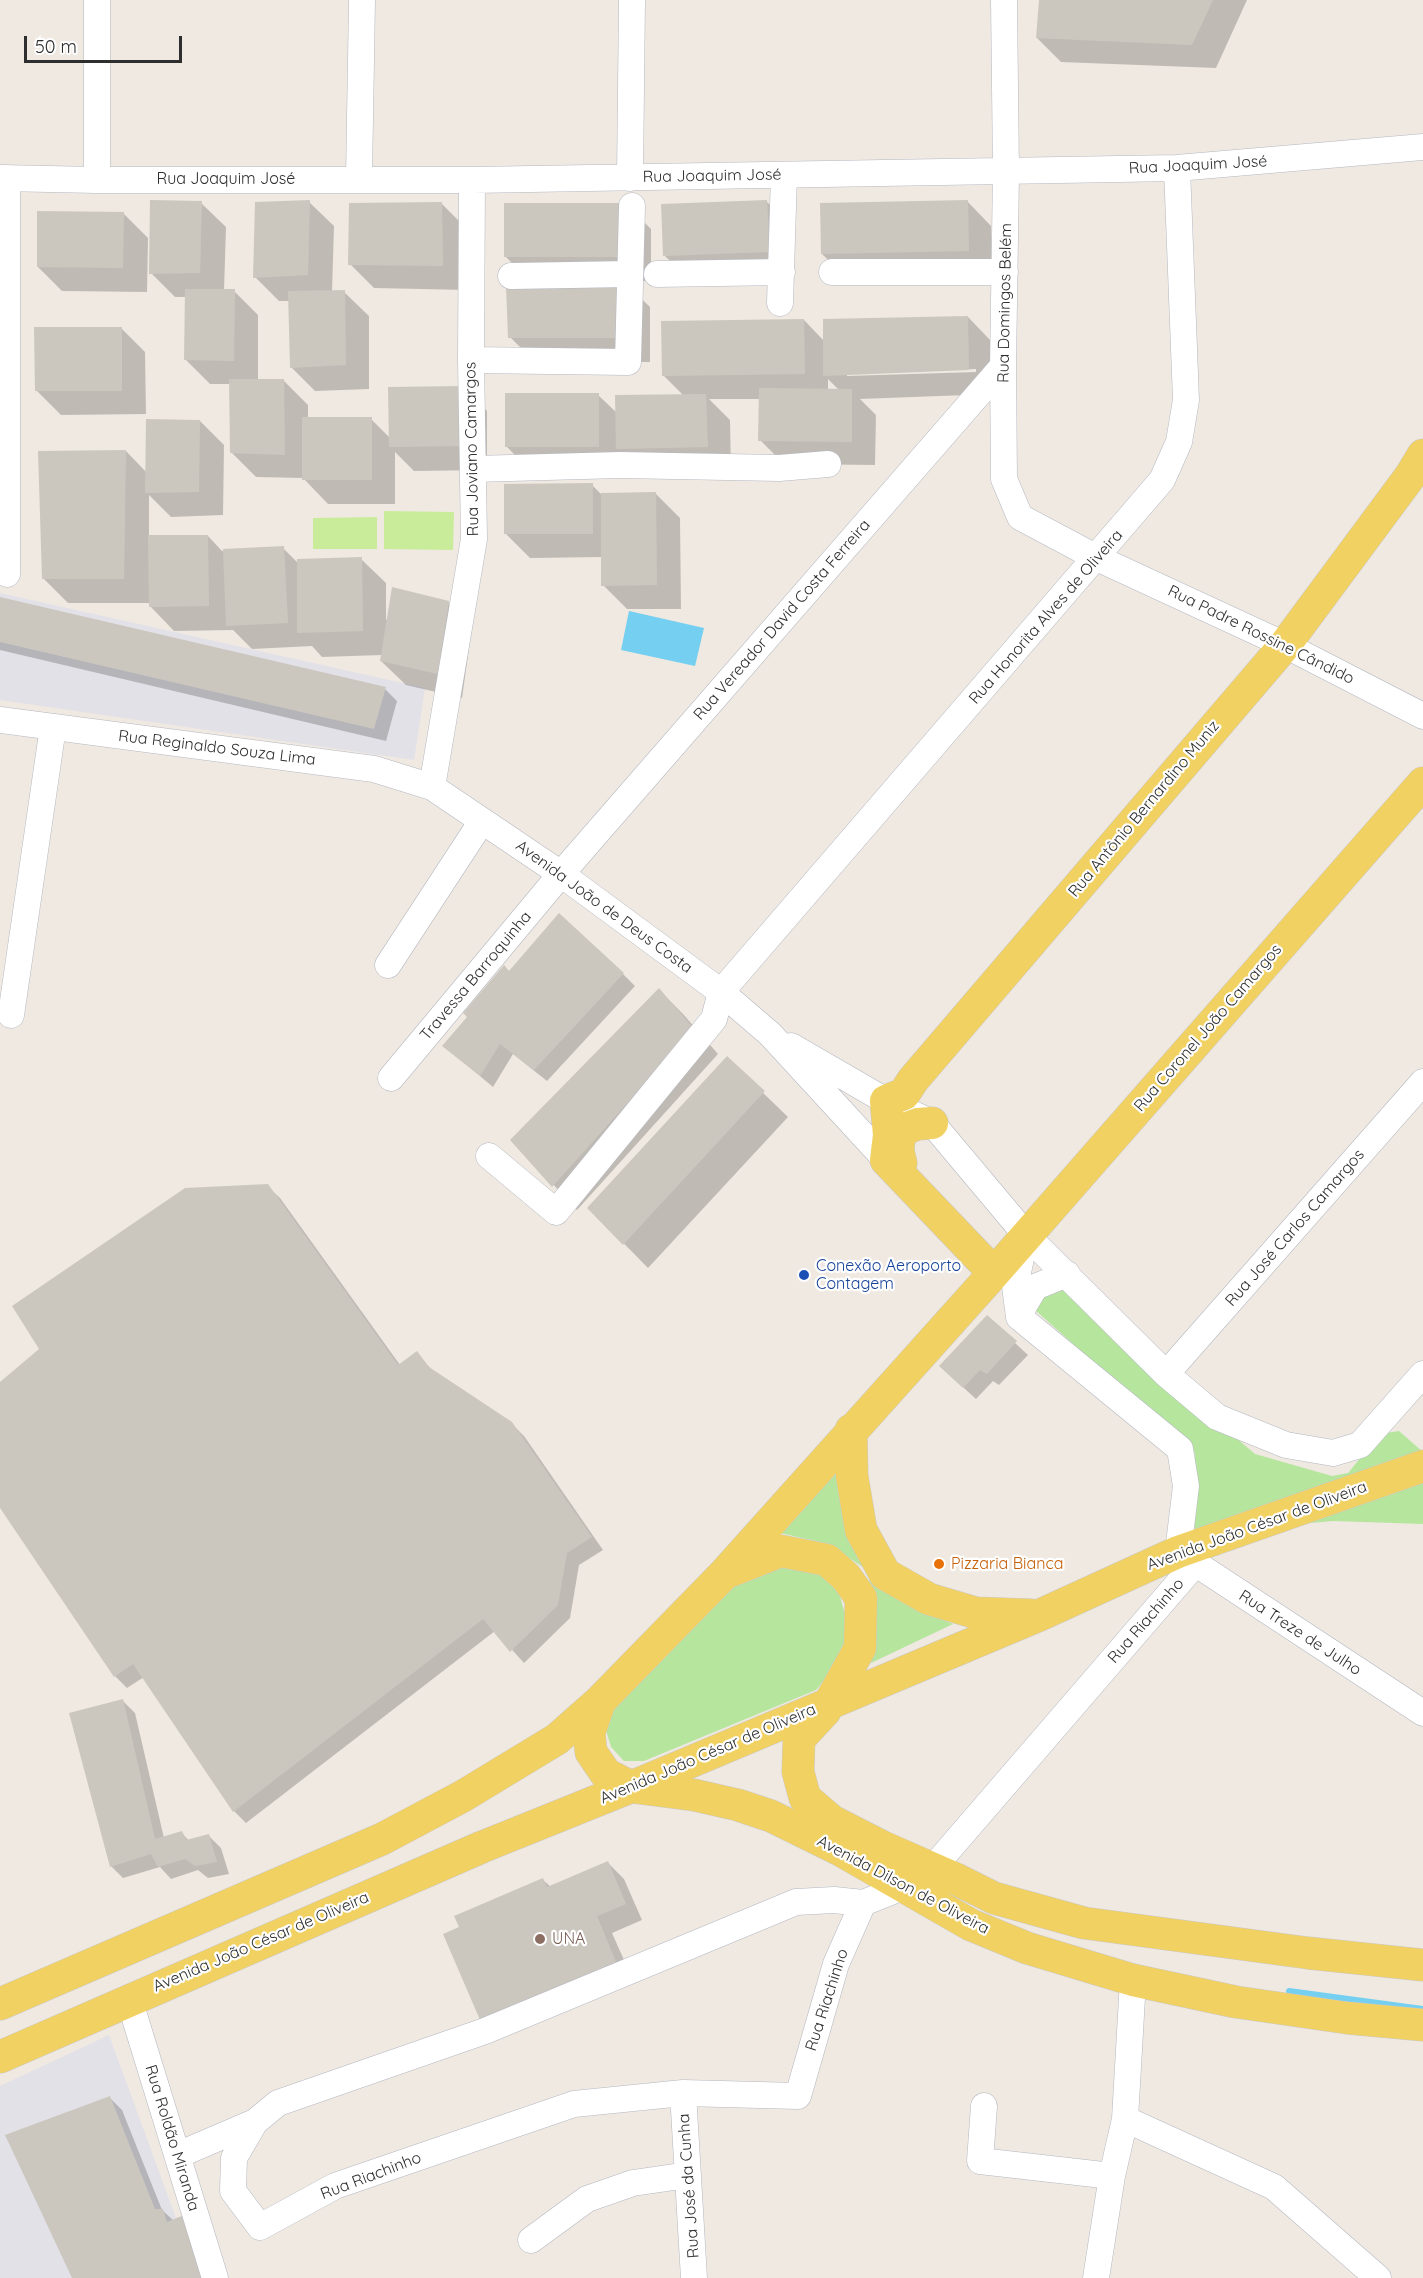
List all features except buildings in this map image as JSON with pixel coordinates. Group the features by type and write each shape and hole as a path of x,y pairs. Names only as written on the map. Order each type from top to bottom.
{"main road":[{"name":"Rua Antônio Bernardino Muniz","path":"886,1101 904,1094 913,1080 1285,645 1411,475 1423,455"},
{"name":"Rua Coronel João Camargos","path":"994,1273 1423,783"},
{"path":"886,1101 889,1135 886,1160"},
{"path":"908,1183 898,1151 899,1139 904,1129 918,1124 932,1123"},
{"name":"Avenida João de Deus Costa","path":"886,1160 994,1273"},
{"path":"0,2004 382,1839 463,1796 557,1739 600,1701 724,1574 994,1273"},
{"path":"851,1430 852,1476 861,1530 885,1574 928,1599 976,1613 1040,1615"},
{"name":"Avenida João César de Oliveira","path":"0,2057 482,1847 631,1787 1040,1615 1423,1466"},
{"path":"724,1574 781,1551 827,1560 846,1577 861,1598 860,1648 830,1703"},
{"path":"600,1701 589,1733 591,1752 606,1774 631,1787"},
{"name":"Avenida Dilson de Oliveira","path":"830,1703 799,1738 798,1772 805,1798 832,1821 993,1898 1084,1923 1308,1953 1423,1965"},
{"name":"Avenida Dilson de Oliveira","path":"631,1787 694,1795 738,1805 771,1816 842,1851 971,1924 1027,1948 1132,1980 1236,2002 1347,2018 1423,2025"}],"street":[{"path":"97,0 97,180"},
{"path":"359,178 362,0"},
{"path":"630,178 632,0"},
{"name":"Rua Domingos Belém","path":"1004,0 1006,172 1004,478 1020,516 1097,558"},
{"name":"Rua Joaquim José","path":"3,178 472,180 1006,172 1177,168 1423,147"},
{"name":"Rua Honorita Alves de Oliveira","path":"721,992 1162,480 1179,442 1186,400 1177,168"},
{"path":"780,303 784,174"},
{"path":"3,178 7,574"},
{"name":"Rua Joviano Camargos","path":"432,787 474,538 471,360 472,180"},
{"path":"471,360 628,362 632,206"},
{"path":"657,274 782,272"},
{"path":"832,272 1005,272"},
{"path":"511,276 630,274"},
{"name":"Rua Vereador David Costa Ferreira","path":"561,874 1003,366"},
{"path":"474,469 620,465 779,468 828,464"},
{"name":"Rua Padre Rossine Cândido","path":"1097,558 1285,645 1423,716"},
{"name":"Rua Reginaldo Souza Lima","path":"0,720 375,769 432,787"},
{"path":"11,1015 53,727"},
{"name":"Avenida João de Deus Costa","path":"432,787 561,874 721,992 770,1034 886,1160"},
{"path":"388,965 482,820"},
{"name":"Travessa Barroquinha","path":"391,1078 561,874"},
{"path":"489,1156 556,1212 714,1019 721,992"},
{"name":"Avenida João de Deus Costa","path":"770,1034 886,1101 932,1123 1026,1235 1166,1374 1217,1417 1286,1445 1333,1453 1360,1445 1423,1374"},
{"name":"Rua José Carlos Camargos","path":"1166,1374 1423,1082"},
{"path":"1026,1235 1015,1286 1019,1317 1180,1449 1186,1486 1186,1558"},
{"path":"1019,1314 1035,1287 1067,1274"},
{"name":"Rua Treze de Julho","path":"1186,1558 1423,1713"},
{"name":"Rua Riachinho","path":"932,1869 1186,1558"},
{"name":"Rua Riachinho","path":"863,1903 836,1964 798,2096 683,2093 574,2104 335,2186 260,2227 234,2191 234,2158 255,2122 278,2103 485,2031 796,1902 834,1900 863,1903 903,1887"},
{"path":"1096,2278 1112,2176 1125,2119 1132,1980"},
{"name":"Rua Roldão Miranda","path":"129,1999 215,2278"},
{"name":"Rua José da Cunha","path":"683,2093 694,2278"},
{"path":"984,2106 980,2161 1112,2176"},
{"path":"1125,2119 1274,2187 1378,2278"},
{"path":"178,2155 255,2122"},
{"path":"531,2240 587,2199 633,2183 688,2175"}],"shaded area":[{"path":"0,593 425,688 414,760 0,700"},
{"path":"109,2035 198,2278 0,2278 0,2086"}],"green space":[{"path":"384,511 454,512 453,550 384,549"},
{"path":"377,517 377,549 313,549 313,518"},
{"path":"1057,1284 1255,1454 1332,1476 1348,1473 1380,1434 1399,1431 1423,1452 1423,1524 1333,1521 1194,1533 1195,1453 1035,1310 1041,1293"},
{"path":"838,1460 920,1610 953,1624 871,1663 877,1616 867,1570 829,1544 780,1533"},
{"path":"787,1566 820,1571 839,1593 846,1618 845,1642 835,1667 816,1690 644,1761 624,1761 611,1747 606,1730 613,1708 731,1585 757,1573"}],"water":[{"path":"629,611 704,628 695,666 621,650"}],"waterway":[{"path":"1289,1991 1423,2009"}],"place":[{"name":"Conexão Aeroporto Contagem","path":"804,1275"},
{"name":"Pizzaria Bianca","path":"939,1564"},
{"name":"UNA","path":"540,1939"}]}
